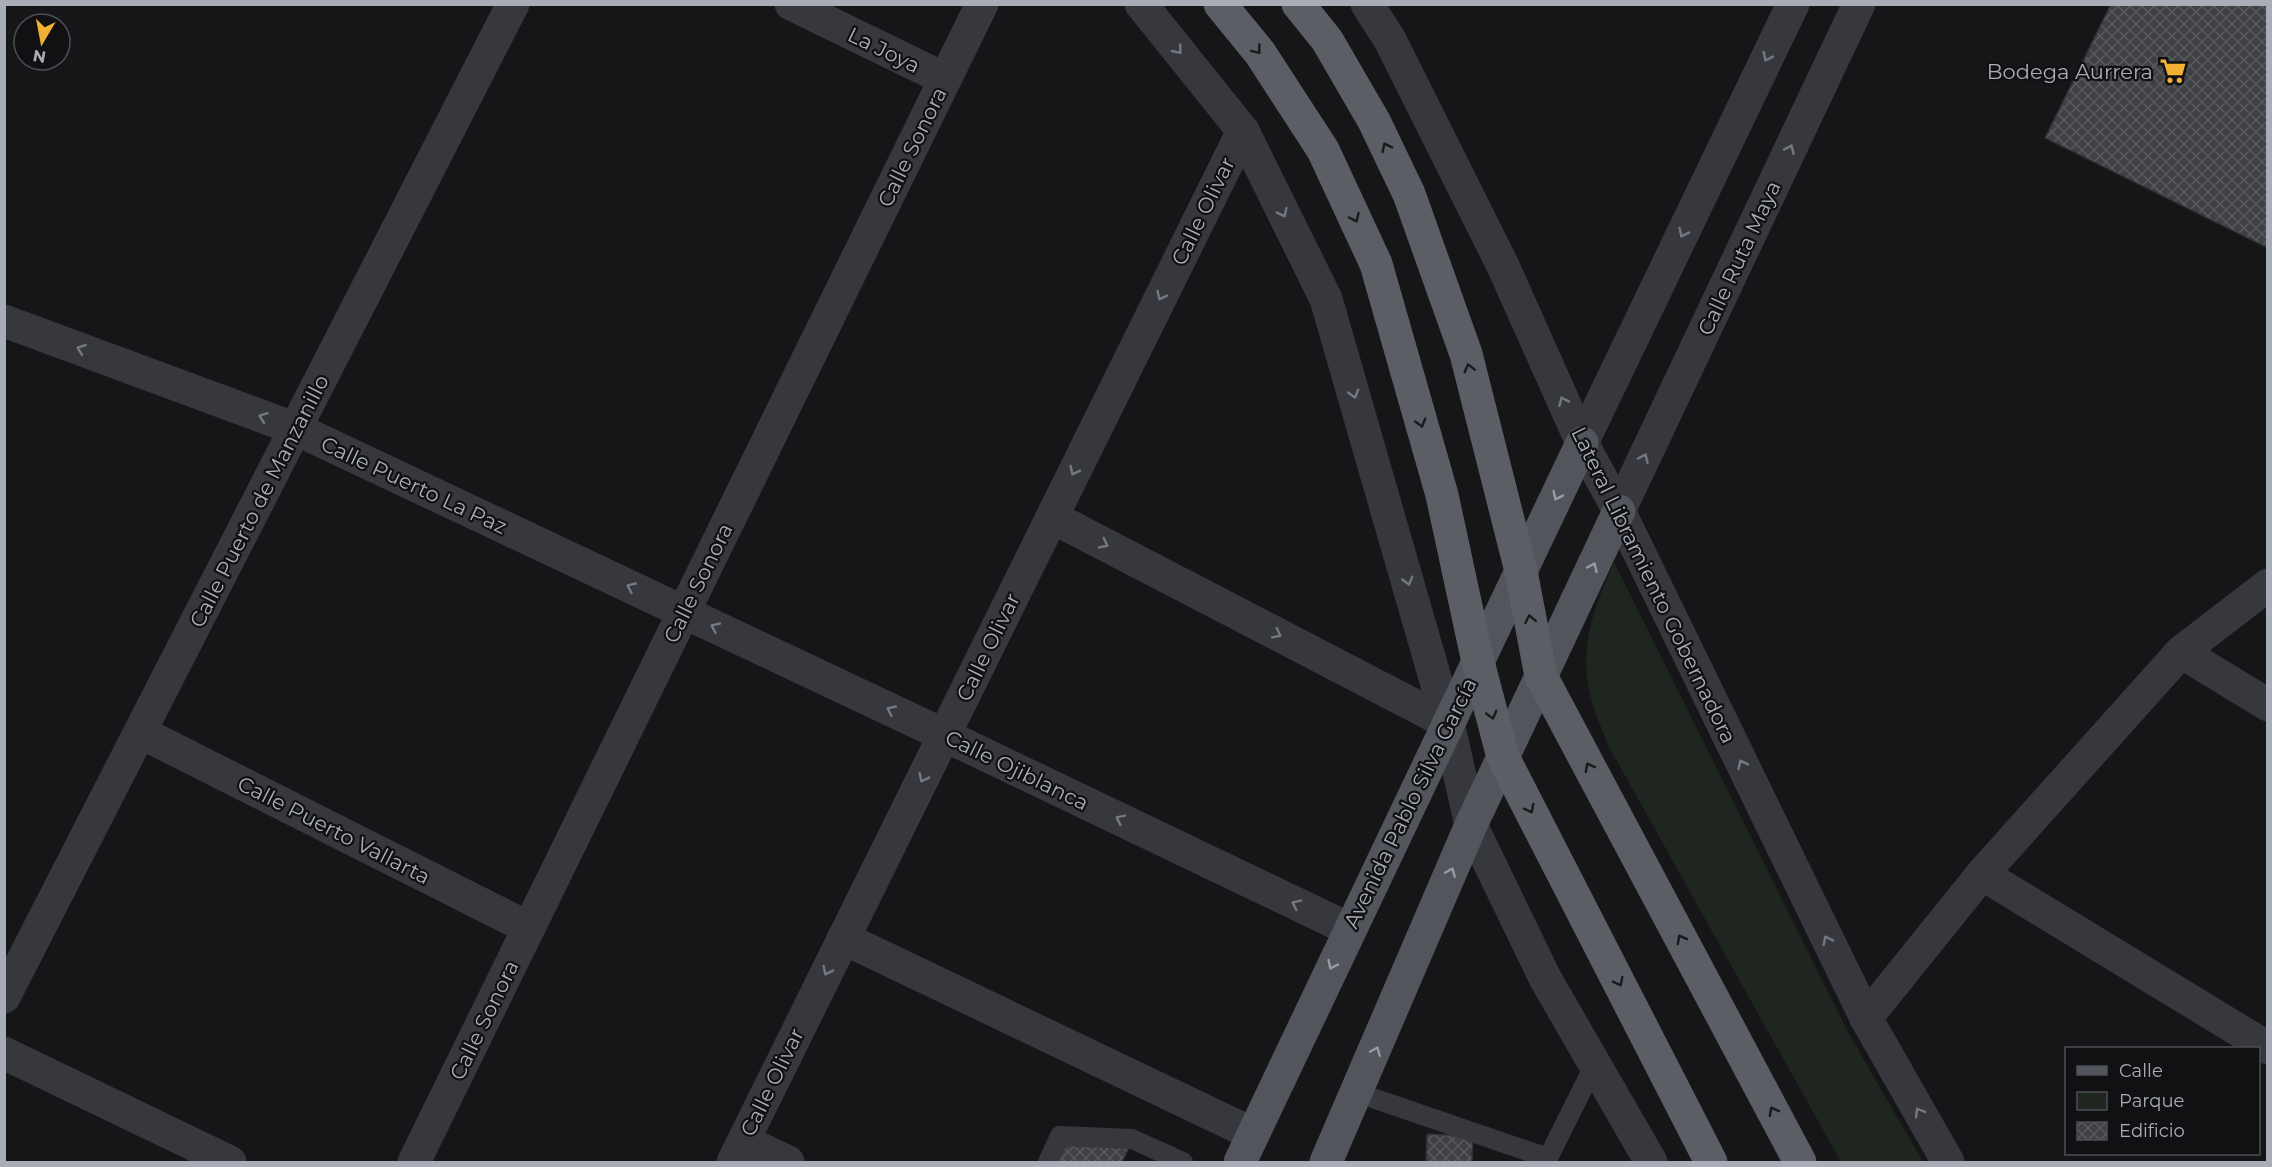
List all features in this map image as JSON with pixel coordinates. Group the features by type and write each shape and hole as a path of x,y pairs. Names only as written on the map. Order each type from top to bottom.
{"highway":[{"path":"1220,4 1260,53 1323,150 1376,264 1442,495 1478,662 1503,757 1711,1162"},
{"path":"1298,4 1327,40 1374,121 1409,194 1466,354 1521,571 1541,676 1800,1162"}],"main road":[{"name":"Avenida Pablo Silva García","path":"1246,1148 1582,443"},
{"path":"1326,1162 1358,1093 1471,825 1619,511"}],"street":[{"name":"Calle Puerto de Manzanillo","path":"4,997 513,4"},
{"name":"La Joya","path":"791,4 945,79"},
{"name":"Calle Sonora","path":"414,1162 982,4"},
{"path":"1141,4 1243,131 1326,299 1448,723 1471,825 1545,978 1651,1162"},
{"name":"Lateral Libramiento Gobernadora","path":"1367,4 1390,40 1503,266 1582,443 1619,511 1866,1018 1948,1162"},
{"path":"1582,443 1793,4"},
{"name":"Calle Ruta Maya","path":"1619,511 1859,4"},
{"name":"Calle Olivar","path":"738,1152 1243,131"},
{"name":"Calle Puerto La Paz","path":"4,321 296,429 684,612"},
{"path":"1052,517 1448,723"},
{"path":"1866,1018 1982,874 2181,652 2268,585"},
{"name":"Calle Ojiblanca","path":"684,612 1349,929"},
{"path":"2181,652 2268,705"},
{"name":"Calle Puerto Vallarta","path":"140,732 529,928"},
{"path":"1982,874 2268,1048"},
{"path":"843,938 1246,1148"},
{"path":"4,1053 230,1162"},
{"path":"738,1152 788,1162"}],"lane":[{"path":"1358,1093 1547,1160 1595,1064"},
{"path":"1048,1162 1060,1136 1132,1139 1183,1162"}],"green space":[{"path":"1614,562 1848,1032 1923,1162 1841,1162 1609,747 1592,701 1586,660 1595,610"}],"building":[{"name":"Bodega Aurrera","path":"2111,4 2268,4 2268,248 2045,138"},
{"path":"1069,1133 1135,1135 1122,1162 1056,1162"},
{"path":"1427,1134 1473,1136 1472,1162 1426,1162"}],"place":[{"name":"Bodega Aurrera","path":"2173,71"}]}
